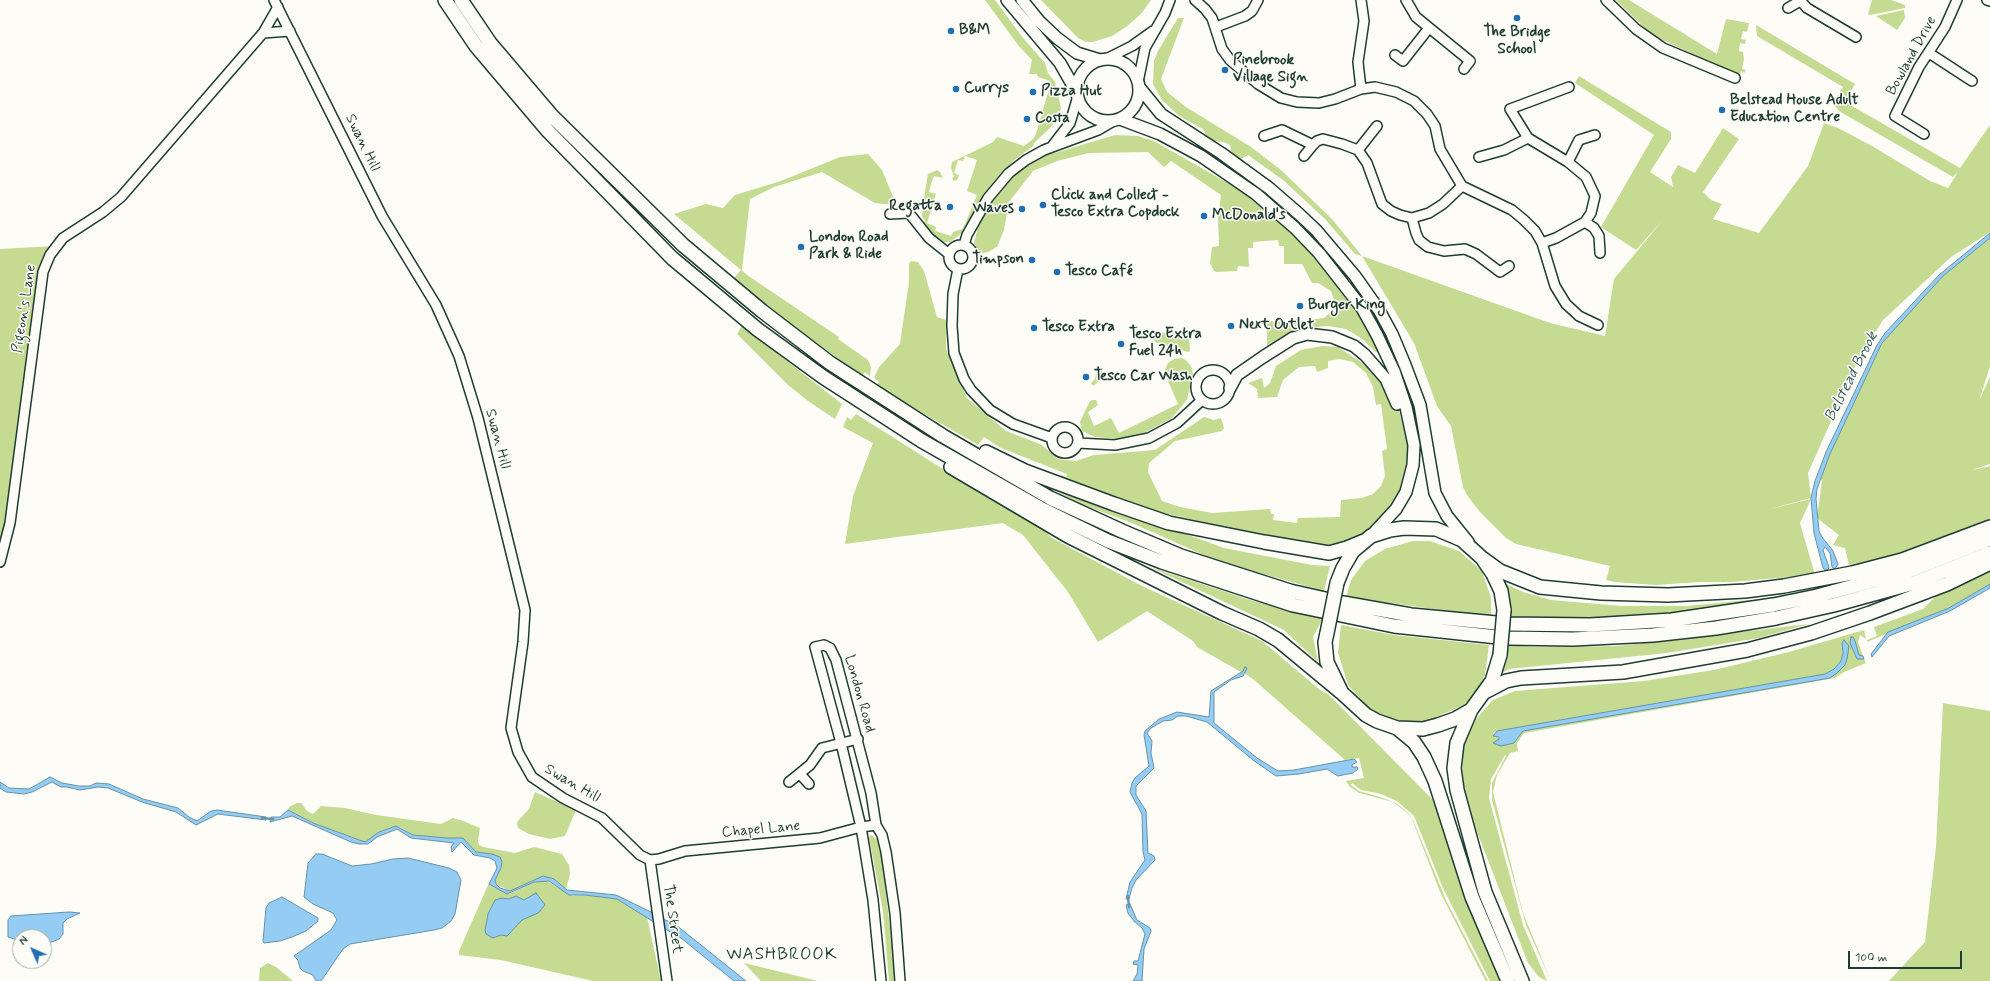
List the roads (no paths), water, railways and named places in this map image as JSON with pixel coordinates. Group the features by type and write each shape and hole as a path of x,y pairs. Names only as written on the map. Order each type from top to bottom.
{"highway":[{"path":"445,0 476,46 548,131 672,258 757,329 823,377 894,424 1040,508 1108,541 1162,562 1293,605 1394,626 1507,638 1573,639 1653,635 1716,628 1834,605 1914,583 1990,553"},
{"path":"461,0 490,43 552,116 683,246 762,311 830,362 943,436 1050,498 1122,532 1181,556 1290,591 1404,614 1450,620 1507,624 1590,625 1672,620 1716,615 1773,605 1850,587 1908,571 1990,539"},
{"path":"894,424 919,447 1068,536 1222,613 1266,632 1278,640 1342,693 1366,715 1377,721 1397,728 1423,729 1455,719 1470,710"},
{"path":"943,436 968,444 1025,471 1114,504 1169,522 1264,542 1329,553 1347,548 1390,530 1420,527 1436,529 1462,540 1472,547 1493,574 1501,591 1504,610 1500,655 1492,681 1470,710 1457,744 1454,768 1457,790 1485,892 1522,981"},
{"path":"1482,558 1500,571 1540,587 1601,593 1668,596 1784,586 1852,573 1902,560 1990,527"},
{"path":"1342,693 1327,662 1325,642 1338,583 1348,559 1368,538"},
{"path":"1485,692 1506,681 1520,678 1624,672 1761,646 1811,633 1870,613 1947,584 1990,563"},
{"path":"1397,728 1414,742 1424,757 1435,781 1472,897 1508,981"}],"main road":[{"path":"1007,0 1060,63 1078,95 1080,104 1090,115 1103,121 1117,120 1160,134 1202,156 1235,178 1295,228 1319,253 1350,292 1377,335 1394,372 1406,407 1414,445 1414,465 1406,492 1396,509 1368,538"},
{"path":"1022,0 1038,21 1056,38 1077,53 1103,60 1124,63 1133,71 1139,84 1161,114 1221,153 1269,188 1326,240 1356,276 1386,322 1406,365 1420,405 1437,497 1447,516 1472,547"},
{"path":"1078,95 1081,76 1086,69 1103,60"},
{"path":"1117,120 1133,109 1137,101 1139,84"},
{"path":"1230,388 1237,375 1293,338 1308,334 1332,337 1354,346 1365,355 1386,379 1414,445"}],"street":[{"path":"1139,84 1142,57 1155,29 1165,13 1170,0"},
{"path":"1195,0 1208,12 1216,27 1222,49 1230,60 1258,84 1281,98 1297,102 1319,102 1335,99 1361,89 1375,87 1390,90 1405,96 1418,104 1435,126 1440,150 1462,186 1512,210 1535,232 1542,243 1555,286 1566,304 1580,316 1598,326"},
{"path":"1216,27 1245,16 1252,11 1257,0"},
{"path":"1361,0 1364,27 1358,62 1361,89"},
{"path":"1406,0 1416,17 1470,61 1464,69"},
{"path":"1606,0 1636,29 1663,48 1735,78"},
{"path":"1788,8 1800,0 1807,8 1856,37"},
{"name":"Bowland Drive","path":"1924,134 1895,116 1919,67 1945,27 1957,0"},
{"name":"Swan Hill","path":"276,3 382,216 436,305 459,356 478,418 525,610 523,642 510,728 518,752 532,778 563,798 602,818 640,855 650,860"},
{"name":"Pigeon's Lane","path":"0,562 10,523 43,272 48,259 63,238 103,212 121,197 263,33 276,3"},
{"path":"1395,55 1403,61 1429,28"},
{"path":"1103,60 1132,46 1155,29"},
{"path":"263,33 290,30"},
{"path":"1928,53 1972,81"},
{"path":"1542,243 1556,238 1585,222 1592,213 1594,196 1586,177 1568,162 1528,138 1510,109 1569,86"},
{"path":"1052,146 1070,123 1078,95"},
{"path":"964,245 967,235 998,184 1026,160 1052,146 1098,130 1117,120"},
{"path":"1358,150 1377,126"},
{"path":"1264,136 1275,131 1286,130 1313,145"},
{"path":"1568,162 1579,140 1595,135"},
{"path":"1479,157 1504,150 1528,138"},
{"path":"1304,156 1317,141 1323,139 1358,150 1367,163 1382,204 1391,211 1412,218 1429,213 1443,204 1462,186"},
{"path":"890,214 909,213 930,238 949,254 950,264 958,269 968,267 973,260 971,250 964,245 956,246 949,254"},
{"path":"1412,218 1419,240 1428,247 1444,251 1465,249 1476,254 1500,272 1509,266"},
{"path":"1585,222 1594,228 1599,236 1600,253"},
{"path":"958,269 953,294 952,326 954,353 964,379 990,410 1013,424 1052,438"},
{"path":"1209,371 1220,372 1227,378 1230,388 1226,398 1218,403 1212,404 1202,400 1199,396 1197,386 1198,381 1204,373 1209,371"},
{"path":"1078,443 1115,445 1149,438 1177,423 1202,400"},
{"path":"1068,427 1077,434 1078,443 1073,451 1065,453 1054,448 1052,438 1053,434 1059,428 1068,427"},
{"name":"London Road","path":"881,981 873,900 861,827 841,743 815,647 827,645 832,650 858,739 871,793 876,826 882,835 886,852 895,913 900,981"},
{"path":"789,782 810,765 822,748 858,739"},
{"path":"800,774 809,784"},
{"name":"Chapel Lane","path":"650,860 659,859 685,851 820,838 861,827 876,826"},
{"name":"The Street","path":"650,860 667,981"}],"water":[{"path":"1990,233 1990,238 1943,276 1882,343 1830,454 1817,489 1816,499 1819,531 1833,551 1838,564 1835,569 1832,567 1830,553 1825,547 1823,550 1829,567 1828,570 1825,570 1823,568 1814,533 1811,498 1815,481 1826,452 1877,345 1885,333 1939,275"},
{"path":"1990,584 1990,588 1950,611 1889,636 1872,657 1871,654 1888,632 1949,608"},
{"path":"1851,637 1853,637 1855,641 1859,655 1863,656 1864,659 1857,659 1850,643"},
{"path":"1844,640 1849,646 1845,665 1830,678 1523,731 1514,743 1501,746 1493,743 1499,739 1499,737 1493,736 1497,731 1825,674 1834,669 1841,661 1843,653 1842,643"},
{"path":"1245,667 1247,668 1243,676 1231,680 1214,692 1214,723 1257,758 1278,771 1294,770 1354,759 1357,762 1352,765 1352,767 1357,767 1358,769 1353,773 1338,776 1327,769 1276,776 1253,760 1207,722 1186,716 1178,716 1172,720 1163,721 1151,728 1147,733 1152,741 1151,753 1154,768 1136,786 1136,795 1146,811 1148,853 1154,856 1155,860 1136,880 1129,899 1126,899 1130,882 1145,860 1143,852 1142,814 1130,792 1135,778 1149,766 1144,735 1145,731 1159,719 1177,712 1209,717 1211,691 1243,671"},
{"path":"50,777 62,783 79,786 90,786 96,783 109,784 143,799 178,808 189,817 197,821 211,811 217,810 266,817 266,820 218,814 196,825 176,812 142,802 108,788 98,787 80,790 61,787 52,782 32,792 24,794 6,792 0,788 0,782 9,788 29,789"},
{"path":"288,810 313,823 365,842 379,832 396,826 413,835 463,838 476,852 492,854 500,857 502,862 501,868 495,880 496,884 500,888 510,891 543,876 554,879 567,890 616,895 655,914 657,924 617,899 585,895 569,895 549,881 534,882 507,894 489,884 497,868 495,861 490,858 474,855 461,842 452,852 451,847 454,843 411,838 397,829 377,837 368,844 359,844 351,842 292,816 270,822 271,817 280,817"},
{"path":"316,854 322,854 352,866 408,858 449,868 457,872 461,880 455,914 451,921 442,928 350,944 343,949 321,981 316,981 313,975 303,971 300,968 298,960 294,956 331,930 337,920 333,913 313,904 304,897 308,863"},
{"path":"536,893 545,905 538,913 522,920 507,936 501,935 493,938 486,934 485,930 488,914 495,900 502,898 509,899 516,896 524,900"},
{"path":"282,897 318,918 318,921 306,931 292,937 280,941 264,943 266,908 269,903"},
{"path":"1130,904 1137,920 1150,928 1151,931 1144,949 1142,981 1133,981 1137,974 1138,965 1133,964 1134,961 1138,961 1145,934 1142,928 1128,913 1126,905"},
{"path":"69,912 80,913 67,919 63,923 63,934 59,939 52,942 52,929 12,929 12,938 8,937 8,920 11,916"},
{"path":"657,916 676,925 746,981 734,981 681,938 658,925"}],"waterway":[{"name":"Belstead Brook","path":"262,818 273,819"},
{"name":"Belstead Brook","path":"1128,896 1129,907"}],"place":[{"name":"The Bridge School","path":"1517,18"},
{"name":"B&M","path":"951,31"},
{"name":"Pinebrook Village Sign","path":"1225,70"},
{"name":"Currys","path":"956,89"},
{"name":"Pizza Hut","path":"1033,92"},
{"name":"Belstead House Adult Education Centre","path":"1722,110"},
{"name":"Costa","path":"1027,119"},
{"name":"Click and Collect - Tesco Extra Copdock","path":"1043,205"},
{"name":"Regatta","path":"950,207"},
{"name":"Waves","path":"1022,209"},
{"name":"McDonald's","path":"1204,216"},
{"name":"London Road Park & Ride","path":"801,247"},
{"name":"Timpson","path":"1032,260"},
{"name":"Tesco Café","path":"1057,272"},
{"name":"Burger King","path":"1300,306"},
{"name":"Next Outlet","path":"1231,326"},
{"name":"Tesco Extra","path":"1034,328"},
{"name":"Tesco Extra Fuel 24h","path":"1121,344"},
{"name":"Tesco Car Wash","path":"1086,377"}],"district":[{"name":"WASHBROOK","path":"782,955"}]}
